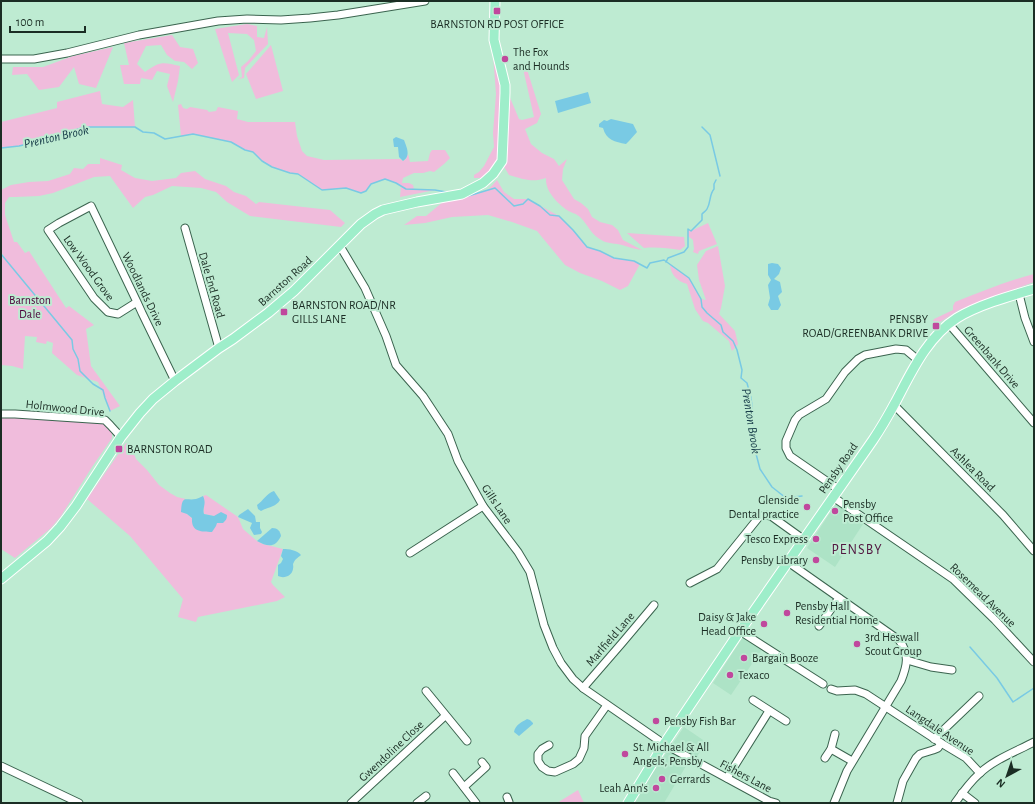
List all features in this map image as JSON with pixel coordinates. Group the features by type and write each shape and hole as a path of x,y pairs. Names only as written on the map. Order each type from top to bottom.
{"main road":[{"name":"Barnston Road","path":"1,579 48,541 60,527 76,506 121,436 148,404 175,381 289,296 340,246 360,224 383,210 462,194 482,183 492,174 502,162 505,85 494,40 495,1"},
{"name":"Pensby Road","path":"628,803 664,744 740,631 877,434 918,360 936,337 957,318 976,309 1034,289"}],"street":[{"path":"1,59 34,59 67,53 139,35 218,21 310,18 425,1"},
{"name":"Low Wood Grove","path":"91,206 48,230 94,298 108,312 118,314 137,302"},
{"name":"Woodlands Drive","path":"91,206 175,381"},
{"name":"Dale End Road","path":"185,228 219,348"},
{"name":"Gills Lane","path":"340,246 366,288 386,336 396,365 423,396 448,434 458,461 483,506 518,552 530,572 544,625 552,648 561,663 573,679 583,688 664,744"},
{"path":"1020,294 1025,318 1034,342"},
{"name":"Greenbank Drive","path":"949,324 1034,423"},
{"name":"Rosemead Avenue","path":"918,360 906,350 896,349 866,355 858,359 845,372 826,399 799,415 795,420 786,441 786,448 790,456 836,493 954,578 1034,662"},
{"name":"Ashlea Road","path":"894,405 1003,515 1034,551"},
{"name":"Holmwood Drive","path":"1,414 105,420 121,436"},
{"path":"410,553 483,506"},
{"path":"690,583 717,569 759,517 765,515 771,516 804,539"},
{"path":"788,562 899,640 906,650 907,660 901,681 847,770 834,803"},
{"path":"819,626 839,598"},
{"name":"Marlfield Lane","path":"583,688 654,605"},
{"path":"740,631 824,684"},
{"path":"907,660 931,667 952,670"},
{"name":"Langdale Avenue","path":"831,689 837,691 855,690 866,694 934,739 966,758 980,773"},
{"path":"426,691 467,741"},
{"path":"934,739 979,695"},
{"path":"753,700 786,721"},
{"path":"549,745 534,753 542,767 548,771 555,772 573,764 579,759 584,748 585,736 607,705"},
{"path":"727,778 769,711"},
{"name":"Gwendoline Close","path":"351,803 446,716"},
{"path":"825,758 831,749 835,734"},
{"path":"955,803 980,773 998,760 1034,742"},
{"path":"897,803 903,782 916,758 920,754 938,748 941,743"},
{"name":"Fishers Lane","path":"664,744 771,802"},
{"path":"831,749 852,761"},
{"path":"464,787 486,767 482,762"},
{"path":"1,766 80,803"},
{"path":"453,773 476,803"},
{"path":"962,793 975,803"},
{"path":"417,803 426,796"}],"shaded area":[{"path":"837,502 865,521 835,567 807,548"},
{"path":"743,637 762,649 731,695 713,683"},
{"path":"684,727 706,742 696,758 692,756 664,803 632,803"}],"green space":[{"path":"247,24 257,26 257,37 264,38 267,27 268,44 245,68 244,78 238,79 242,77 241,67 256,51 254,40 247,34 228,33 239,75 232,82 215,29"},
{"path":"172,35 180,47 193,49 198,63 192,69 184,62 175,61 167,55 161,45 146,46 137,64 145,72 162,63 180,66 173,102 167,86 170,74 157,71 152,80 141,78 140,84 124,84 120,65 129,65 124,43"},
{"path":"271,45 283,91 256,99 246,74"},
{"path":"113,47 96,88 79,84 74,67 59,87 39,90 27,74 12,75 13,67 43,67 73,56"},
{"path":"493,54 503,86 499,159 492,170 482,178 474,178 474,175 484,166 494,147 493,133 496,94"},
{"path":"525,63 541,114 537,123 525,129 531,144 542,153 554,159 559,166 567,159 563,169 562,180 574,199 588,209 592,217 600,222 612,225 618,230 623,240 642,250 620,244 608,243 599,239 580,217 559,204 547,188 546,178 532,180 509,175 503,165 508,93 519,119 522,120 534,117 522,64"},
{"path":"100,91 102,104 123,107 133,100 135,127 84,127 53,138 19,146 1,148 1,122 57,108 57,102"},
{"path":"181,104 183,108 187,109 190,107 207,110 209,112 216,111 218,107 238,111 237,119 248,122 295,122 297,136 302,151 307,156 324,160 400,159 403,161 406,159 408,154 410,162 428,161 432,150 445,150 450,158 434,172 414,173 403,178 402,183 409,183 413,185 414,189 435,190 400,197 401,186 386,179 371,184 366,191 361,193 346,188 322,190 298,174 272,167 262,161 253,152 245,150 231,142 193,134 181,136 178,105"},
{"name":"Barnston Dale","path":"100,158 122,165 121,170 135,178 152,181 176,178 181,173 195,171 205,179 226,186 234,192 246,196 256,204 259,202 330,210 345,223 341,227 250,216 227,202 216,192 201,188 172,186 145,197 133,208 110,176 94,177 53,193 39,196 9,197 5,203 5,215 14,242 17,242 25,253 29,251 66,308 69,306 94,325 86,329 91,366 120,406 110,411 98,382 77,375 52,353 53,343 47,341 46,344 36,342 37,337 25,336 23,369 1,365 1,254 8,262 1,252 1,190 11,185 48,181 70,174 74,168 83,169 88,164 100,164"},
{"path":"497,180 504,192 514,199 528,199 559,216 587,247 600,251 614,258 634,261 640,264 628,286 620,290 602,281 580,273 565,265 537,231 488,215 452,217 425,223 404,225 417,216 426,216 444,201 469,196 488,190"},
{"path":"708,223 717,244 699,251 698,254 693,252 693,240 688,236 688,229 691,231"},
{"path":"627,233 684,237 685,246 680,250 644,248"},
{"path":"718,246 725,286 719,314 735,331 738,344 732,351 729,341 708,323 703,321 695,309 687,284 675,277 670,265 689,278 701,299 706,300 699,280 697,265 706,251"},
{"path":"1034,274 1034,282 959,310 934,326 934,319 953,310 955,302 1004,283"},
{"path":"1,417 102,421 109,427 112,433 112,438 61,516 51,528 15,558 1,549"},
{"path":"126,443 130,444 136,459 159,485 177,497 186,499 183,501 187,514 192,518 221,523 214,516 204,514 203,496 206,495 238,517 243,529 257,541 283,549 271,582 285,597 277,601 198,617 196,622 178,617 183,599 130,536 87,499"},
{"path":"578,790 584,803 557,803"}],"water":[{"path":"588,92 591,103 558,113 555,101"},
{"path":"611,119 633,124 637,132 626,144 612,140 606,135 603,128 599,127 599,124 604,120 607,121"},
{"path":"396,137 404,140 407,149 407,157 403,161 399,157 398,147 394,147 393,139"},
{"path":"768,264 778,264 781,268 779,274 774,279 780,282 782,292 778,296 781,305 778,310 771,310 768,305 770,298 768,285 771,280 768,275"},
{"path":"274,491 280,500 274,506 261,511 258,509 257,505 269,493"},
{"path":"203,496 205,501 204,514 214,516 221,512 227,515 225,521 223,523 217,523 212,532 204,532 195,529 192,523 192,518 181,512 183,501 187,499 196,499"},
{"path":"248,509 255,516 256,522 260,522 261,534 254,535 250,528 252,523 238,517"},
{"path":"272,528 277,529 281,534 276,543 268,545 257,541"},
{"path":"283,549 295,551 301,555 293,564 291,573 283,577 278,576 278,565 283,559 281,556"},
{"path":"527,719 533,724 519,736 514,732 516,727"}],"waterway":[{"name":"Prenton Brook","path":"1,148 19,146 53,138 84,127 135,127 143,132 154,133 165,139 193,134 231,142 245,150 253,152 262,161 272,167 298,174 322,190 346,188 361,193 366,191 371,184 385,179 406,189 446,192"},
{"path":"702,127 710,135 720,176"},
{"path":"666,262 668,258 684,252 688,247 688,229 691,231 702,220 702,214 708,206 716,180"},
{"name":"Prenton Brook","path":"468,196 495,188 514,206 523,204 528,199 540,206 550,215 559,216 587,247 600,251 614,258 634,261 647,268 650,263 664,260 689,278 701,299 702,307 721,325 723,332 733,341 737,350 742,370 741,378 747,383 751,398 754,446 760,469 772,487 786,498 802,496"},
{"path":"1,254 72,340 73,349 78,359 80,371 93,384 103,390 110,411"},
{"path":"970,647 997,678 1013,702 1034,688"}],"place":[{"name":"BARNSTON RD POST OFFICE","path":"497,11"},
{"name":"The Fox and Hounds","path":"505,59"},
{"name":"BARNSTON ROAD/NR GILLS LANE","path":"284,312"},
{"name":"PENSBY ROAD/GREENBANK DRIVE","path":"936,326"},
{"name":"BARNSTON ROAD","path":"119,449"},
{"name":"Glenside Dental practice","path":"807,507"},
{"name":"Pensby Post Office","path":"835,511"},
{"name":"Tesco Express","path":"816,539"},
{"name":"Pensby Library","path":"816,560"},
{"name":"Pensby Hall Residential Home","path":"787,613"},
{"name":"Daisy & Jake Head Office","path":"764,624"},
{"name":"3rd Heswall Scout Group","path":"857,644"},
{"name":"Bargain Booze","path":"744,658"},
{"name":"Texaco","path":"730,675"},
{"name":"Pensby Fish Bar","path":"656,721"},
{"name":"St. Michael & All Angels, Pensby","path":"625,754"},
{"name":"Gerrards","path":"662,779"},
{"name":"Leah Ann's","path":"656,788"}],"district":[{"name":"PENSBY","path":"857,549"}]}
